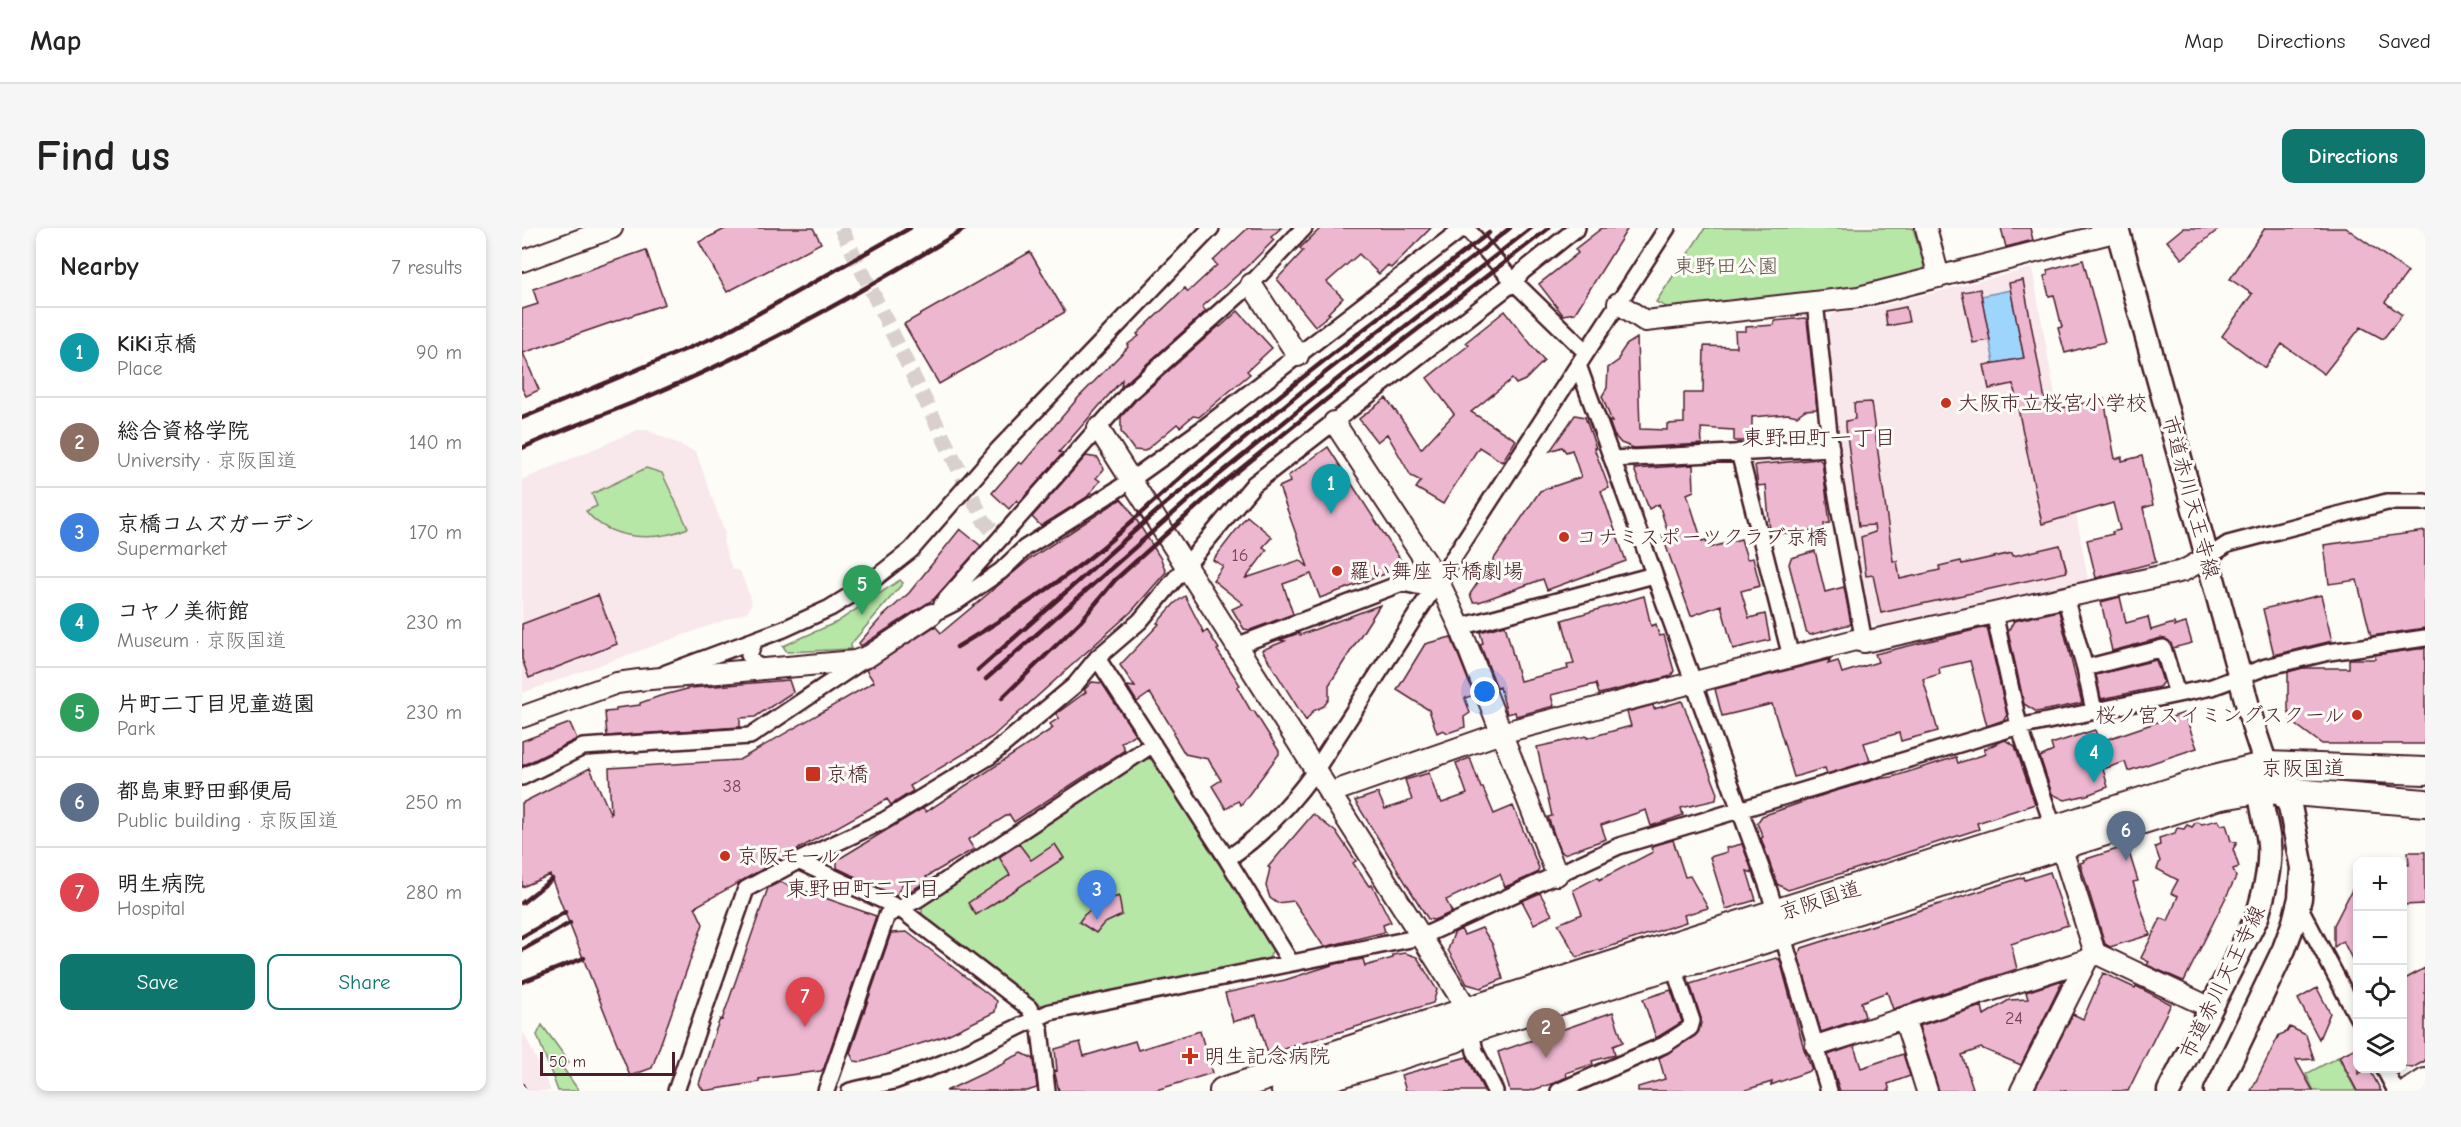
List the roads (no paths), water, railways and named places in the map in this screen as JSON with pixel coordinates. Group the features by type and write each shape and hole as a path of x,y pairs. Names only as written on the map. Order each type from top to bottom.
{"highway":[{"name":"京阪国道","path":"2057,838 2210,779 2266,765 2425,771"},
{"name":"京阪国道","path":"1285,1091 1455,1039 1469,1020 2057,838 2216,797 2270,791 2425,803"},
{"name":"京阪国道","path":"1223,1091 1469,1020 1707,958 1779,924"}],"main road":[{"name":"市道赤川天王寺線","path":"2117,230 2266,765 2270,791 2270,865 2257,917 2169,1091"},
{"name":"市道赤川天王寺線","path":"2216,1091 2284,949 2298,904 2302,868 2290,806 2270,791"}],"street":[{"path":"522,261 612,228"},
{"path":"652,678 808,619 851,597 911,550 998,450 1211,228"},
{"path":"932,614 1129,393 1251,284 1304,228"},
{"path":"522,777 583,747 750,736 932,614 956,602 1001,570 1025,548 1131,480 1205,427 1464,228 1582,359 1612,459 1779,924 1829,1091"},
{"path":"676,1091 746,889 798,861 885,820 990,756 1075,685 1097,658 1140,621 1254,484 1514,282 1522,272 1576,228"},
{"path":"1227,859 1270,826 1294,800 1315,771 1667,228"},
{"path":"1926,228 1938,277"},
{"path":"1618,303 1645,321 1859,297 2117,230"},
{"path":"1251,284 1298,356"},
{"path":"1815,302 1834,480 1864,642"},
{"path":"1334,422 1438,580 1460,627 1557,875"},
{"path":"1098,428 1421,937 1469,1020 1475,1051 1496,1091"},
{"path":"1612,459 1831,448"},
{"path":"1739,452 1791,657"},
{"path":"1329,793 1501,733 1855,640 1864,642 2183,571 2228,544 2387,502 2425,502"},
{"path":"1460,627 1654,575"},
{"path":"1236,646 1402,583 1422,587 1438,580"},
{"path":"2065,597 2085,668 2094,711"},
{"path":"1994,613 2019,726 2057,838 2091,956 2021,1091"},
{"path":"850,1091 894,1080 943,1063 1054,1011 1421,937 1618,846 2019,726 2212,687 2266,667 2330,652 2425,638"},
{"path":"756,640 749,655 753,663 764,669"},
{"path":"2085,668 2163,648 2177,694"},
{"path":"522,717 617,683 855,661 869,656"},
{"path":"1097,658 1227,859 1291,963"},
{"path":"826,1091 888,915 918,898 1153,744"},
{"path":"798,861 899,908 1029,1008 1040,1029 1047,1091"},
{"path":"2298,904 2353,1008"},
{"path":"1816,1046 2091,956 2211,1008"},
{"path":"1559,1091 1664,1045 1690,1028 1692,1021 1673,965"},
{"path":"1904,1018 1927,1091"},
{"path":"2387,1073 2396,1091"},
{"path":"2406,1091 2425,1079"}],"water":[{"path":"2011,290 2024,358 1994,363 1981,296"}],"tunnel":[{"path":"841,228 984,521 1023,565"}],"railway":[{"path":"522,418 722,334 910,228"},
{"path":"522,448 701,374 740,355 855,294 966,228"},
{"path":"978,670 1165,504 1312,383 1510,228"},
{"path":"986,679 1194,495 1321,392 1531,228"},
{"path":"1002,698 1081,621 1115,580 1223,483 1327,399 1549,228"},
{"path":"957,647 1032,600 1086,561 1239,428 1489,233"},
{"path":"522,903 552,879"},
{"path":"522,937 565,912"},
{"path":"522,950 570,923"},
{"path":"522,982 584,958"},
{"path":"522,1085 525,1091"}],"place":[{"name":"大阪市立桜宮小学校","path":"1946,403"},
{"name":"KiKi京橋","path":"1331,514"},
{"name":"コナミスポーツクラブ京橋","path":"1564,537"},
{"name":"羅い舞座 京橋劇場","path":"1337,571"},
{"name":"片町二丁目児童遊園","path":"862,615"},
{"name":"桜ノ宮スイミングスクール","path":"2357,715"},
{"name":"京橋","path":"813,774"},
{"name":"コヤノ美術館","path":"2094,783"},
{"name":"京阪モール","path":"725,856"},
{"name":"都島東野田郵便局","path":"2126,861"},
{"name":"京橋コムズガーデン","path":"1097,920"},
{"name":"明生病院","path":"805,1027"},
{"name":"明生記念病院","path":"1190,1056"},
{"name":"総合資格学院","path":"1546,1058"}],"district":[{"name":"東野田町一丁目","path":"1819,437"},
{"name":"東野田町二丁目","path":"863,888"}],"park label":[{"name":"東野田公園","path":"1726,266"}]}
